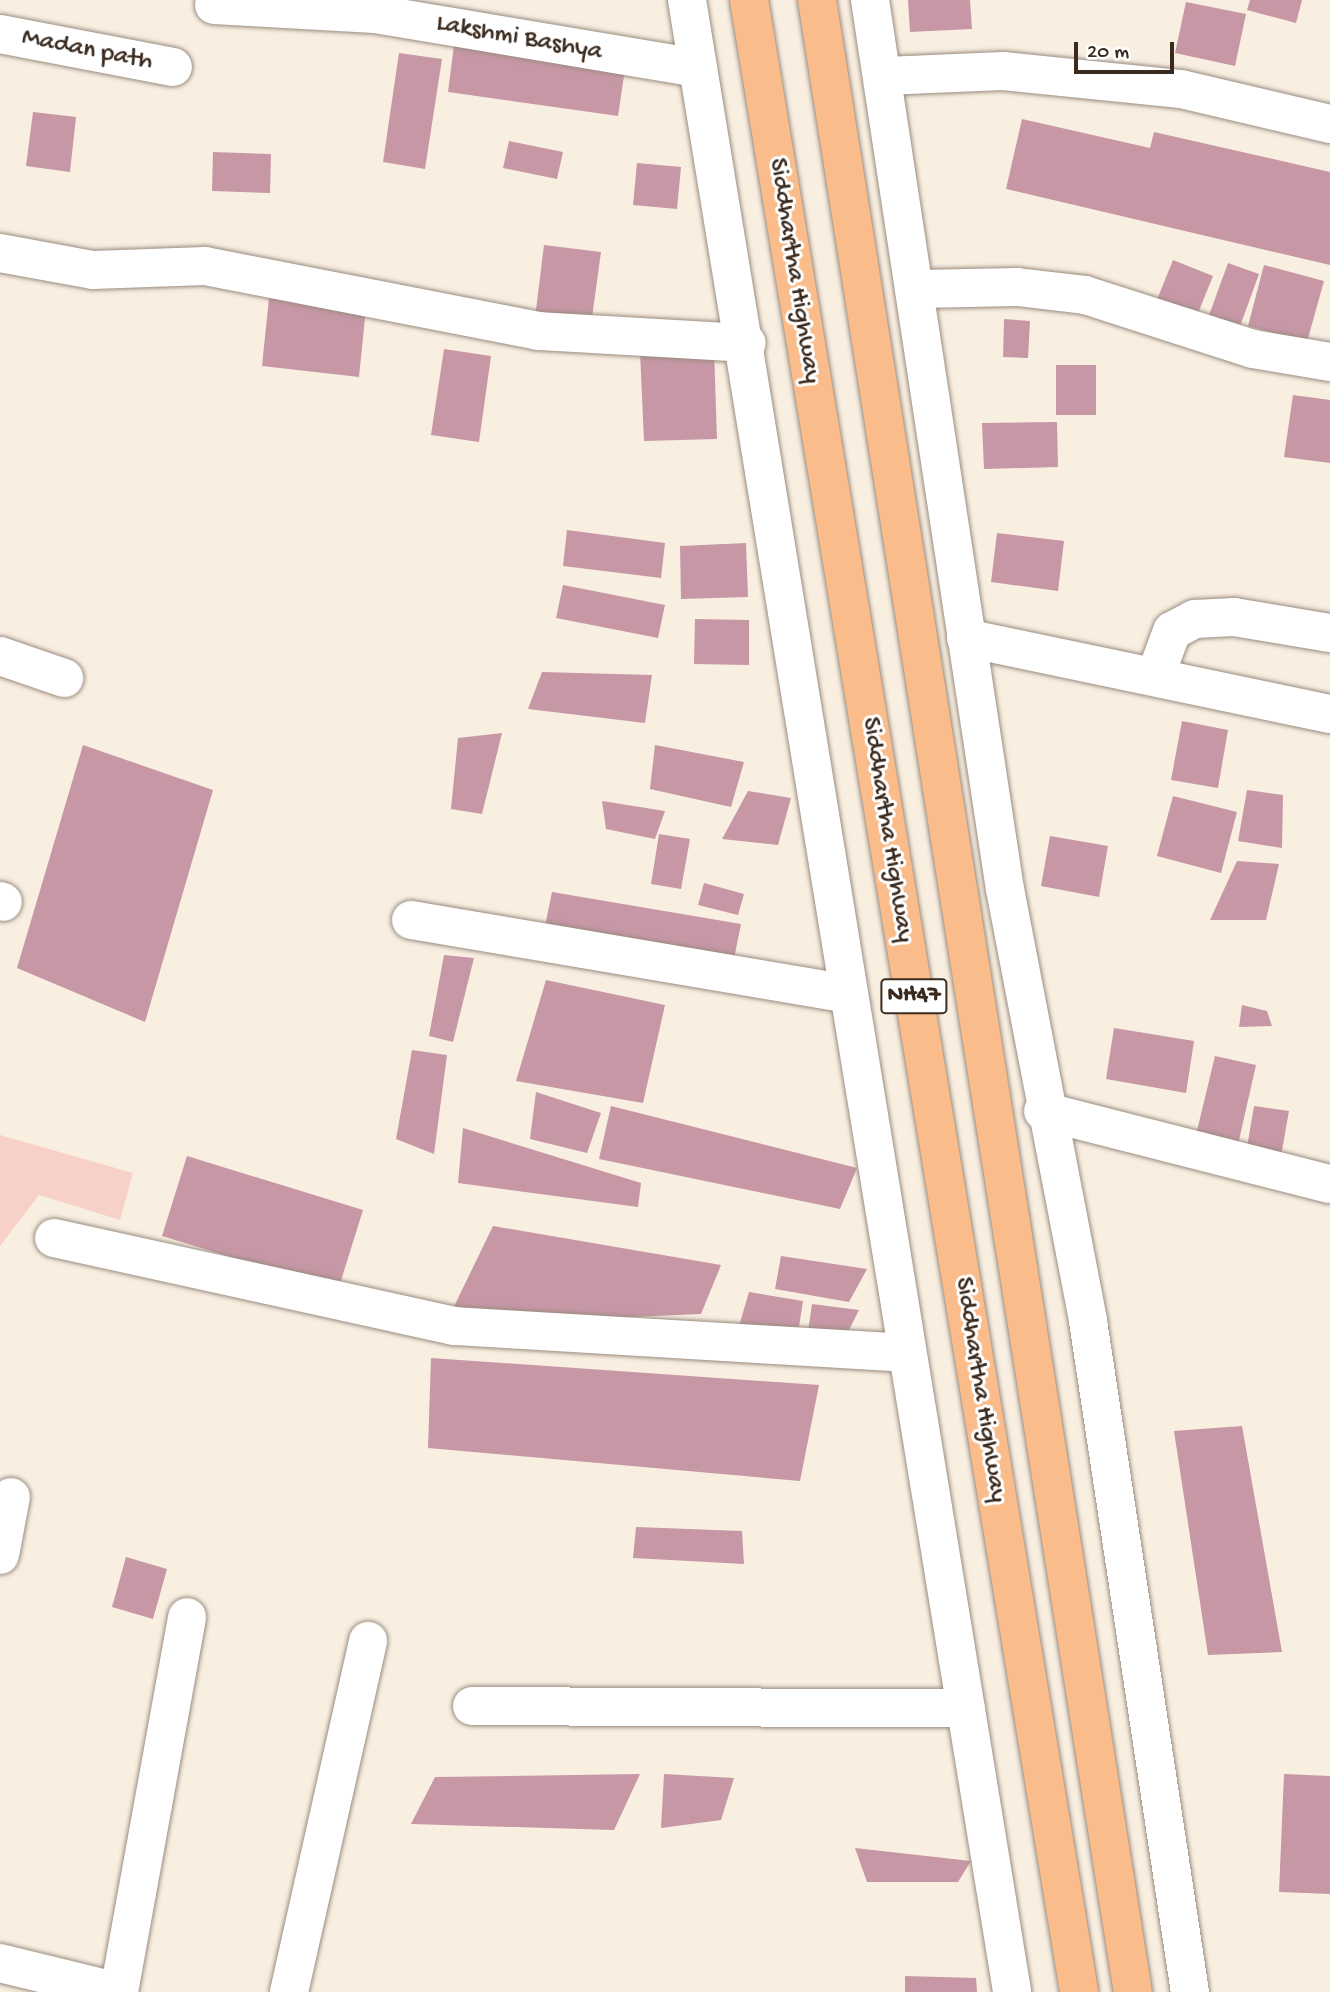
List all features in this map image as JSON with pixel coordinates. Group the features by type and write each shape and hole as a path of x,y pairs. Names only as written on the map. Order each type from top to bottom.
{"highway":[{"name":"Siddhartha Highway","path":"748,0 1079,1992"},
{"name":"NH47","path":"817,0 1133,1992"},
{"path":"971,1344 1030,1335"}],"street":[{"path":"687,0 747,343 848,994 1012,1992"},
{"path":"870,0 966,638 1043,1111 1088,1321 1190,1992"},
{"name":"Lakshmi Bashya","path":"214,5 375,14 698,68"},
{"name":"Madan path","path":"0,34 173,67"},
{"path":"883,76 1003,71 1181,89 1330,124"},
{"path":"0,253 93,270 205,266 538,331 747,343"},
{"path":"914,289 1017,287 1085,295 1253,349 1330,362"},
{"path":"1156,674 1172,631 1195,618 1234,617 1330,633"},
{"path":"966,638 1156,674 1330,714"},
{"path":"0,656 64,678"},
{"path":"411,920 848,994"},
{"path":"1043,1111 1330,1184"},
{"path":"54,1238 454,1326 906,1353"},
{"path":"0,1555 11,1497"},
{"path":"0,1962 119,1992 187,1617"},
{"path":"289,1992 368,1641"},
{"path":"472,1706 966,1709"}],"shaded area":[{"path":"0,1135 133,1173 120,1220 39,1195 0,1246"}],"building":[{"path":"908,0 970,0 972,29 910,32"},
{"path":"1250,0 1302,0 1296,23 1247,10"},
{"path":"1186,2 1246,14 1235,66 1175,53"},
{"path":"454,45 625,69 618,116 448,92"},
{"path":"399,53 442,59 425,169 383,162"},
{"path":"33,112 76,117 70,172 26,166"},
{"path":"1022,119 1150,148 1154,132 1330,172 1330,265 1006,189"},
{"path":"509,141 563,152 557,179 503,168"},
{"path":"213,152 271,154 270,193 212,191"},
{"path":"637,163 681,167 677,209 633,205"},
{"path":"544,245 601,252 591,325 535,318"},
{"path":"1173,260 1213,276 1196,318 1156,302"},
{"path":"1228,263 1259,274 1239,329 1208,318"},
{"path":"1264,265 1324,281 1307,342 1248,326"},
{"path":"269,298 366,308 359,377 262,366"},
{"path":"1004,319 1030,321 1028,358 1003,357"},
{"path":"444,349 491,356 479,442 431,435"},
{"path":"714,349 717,439 644,441 640,352"},
{"path":"1056,365 1096,365 1096,415 1056,415"},
{"path":"1293,395 1330,400 1330,463 1284,457"},
{"path":"1057,422 1058,467 984,469 982,423"},
{"path":"567,530 665,543 661,578 563,566"},
{"path":"997,533 1064,541 1058,591 991,582"},
{"path":"746,543 748,597 681,599 680,546"},
{"path":"563,585 665,605 658,638 556,618"},
{"path":"695,619 749,620 749,665 694,664"},
{"path":"542,672 652,675 645,723 528,709"},
{"path":"1182,721 1228,730 1218,788 1171,780"},
{"path":"502,733 482,814 451,809 458,738"},
{"path":"83,745 213,790 145,1022 17,968"},
{"path":"655,745 744,762 731,807 650,789"},
{"path":"1247,790 1283,795 1282,848 1238,841"},
{"path":"748,791 791,798 778,845 722,839"},
{"path":"1173,796 1237,812 1221,873 1157,856"},
{"path":"602,801 665,811 655,839 606,829"},
{"path":"659,834 690,839 681,889 651,884"},
{"path":"1050,836 1108,846 1099,897 1041,886"},
{"path":"1237,861 1279,864 1266,920 1210,920"},
{"path":"704,883 744,894 738,915 698,905"},
{"path":"552,892 741,924 734,959 544,931"},
{"path":"444,955 474,958 453,1042 429,1036"},
{"path":"546,980 665,1005 643,1103 516,1081"},
{"path":"1242,1005 1267,1011 1272,1026 1239,1027"},
{"path":"1114,1028 1194,1041 1186,1093 1106,1079"},
{"path":"412,1050 447,1055 434,1154 396,1139"},
{"path":"1215,1056 1256,1065 1237,1149 1195,1139"},
{"path":"536,1092 601,1113 587,1153 530,1139"},
{"path":"611,1106 857,1168 840,1209 599,1159"},
{"path":"1254,1106 1289,1111 1281,1156 1246,1153"},
{"path":"463,1128 641,1183 638,1207 458,1183"},
{"path":"187,1156 363,1210 338,1290 162,1236"},
{"path":"493,1226 721,1265 701,1314 445,1325"},
{"path":"781,1256 867,1269 849,1302 775,1289"},
{"path":"749,1292 803,1301 799,1327 739,1326"},
{"path":"812,1304 859,1310 847,1334 808,1331"},
{"path":"431,1358 819,1385 800,1481 428,1448"},
{"path":"1242,1426 1282,1652 1208,1655 1174,1431"},
{"path":"636,1527 742,1531 744,1564 633,1558"},
{"path":"126,1557 167,1569 153,1619 112,1607"},
{"path":"640,1774 614,1830 411,1824 435,1777"},
{"path":"664,1774 734,1778 721,1820 661,1828"},
{"path":"1284,1774 1330,1776 1330,1894 1279,1892"},
{"path":"855,1848 971,1861 958,1882 867,1882"},
{"path":"905,1976 976,1978 977,1992 905,1992"}]}
